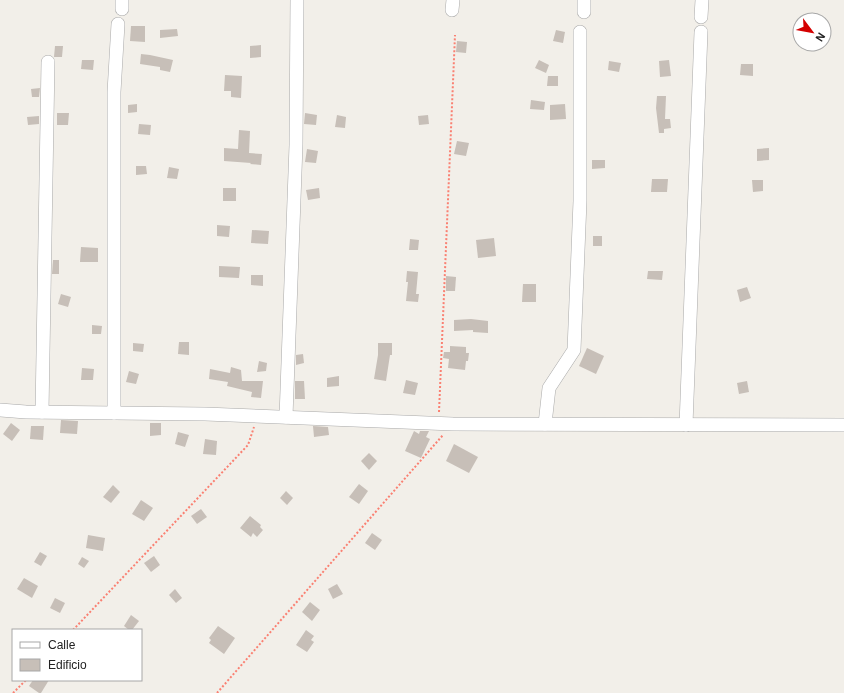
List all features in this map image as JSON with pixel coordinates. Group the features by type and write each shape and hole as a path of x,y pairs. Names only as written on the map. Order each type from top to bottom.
{"street":[{"path":"286,418 296,145 297,0"},
{"path":"702,0 702,17"},
{"path":"114,413 114,92 118,24"},
{"path":"545,424 549,388 574,350 580,201 580,32"},
{"path":"686,425 700,32"},
{"path":"42,412 48,62"},
{"path":"0,410 205,414 453,424 844,425"}],"path":[{"path":"438,423 455,35"},
{"path":"74,629 248,445 257,416"},
{"path":"217,693 453,424"},
{"path":"13,693 25,681"}],"building":[{"path":"131,26 145,26 145,42 130,41"},
{"path":"177,29 178,36 160,38 160,30"},
{"path":"556,30 565,32 563,43 553,41"},
{"path":"457,41 467,42 466,53 456,52"},
{"path":"261,45 261,57 250,58 250,46"},
{"path":"55,46 63,46 62,57 54,57"},
{"path":"141,54 173,60 170,72 160,70 160,67 140,64"},
{"path":"82,60 94,60 93,70 81,69"},
{"path":"539,60 549,65 546,73 535,68"},
{"path":"669,60 671,76 660,77 659,61"},
{"path":"609,61 621,63 619,72 608,70"},
{"path":"741,64 753,64 753,76 740,75"},
{"path":"225,75 242,76 241,98 231,97 231,91 224,91"},
{"path":"548,76 558,76 558,86 547,86"},
{"path":"40,88 39,97 32,97 31,89"},
{"path":"657,96 666,96 665,119 670,119 671,128 664,129 664,133 659,133 656,108"},
{"path":"531,100 545,102 544,110 530,109"},
{"path":"137,104 137,112 128,113 128,105"},
{"path":"565,104 566,119 550,120 550,105"},
{"path":"57,113 69,113 68,125 57,125"},
{"path":"305,113 317,115 316,125 304,124"},
{"path":"337,115 346,117 345,128 335,127"},
{"path":"428,115 429,124 419,125 418,116"},
{"path":"39,116 39,124 28,125 27,117"},
{"path":"139,124 151,125 150,135 138,134"},
{"path":"239,130 250,131 249,153 262,154 261,165 224,161 224,148 238,149"},
{"path":"457,141 469,143 466,156 454,154"},
{"path":"769,148 769,160 757,161 757,149"},
{"path":"307,149 318,151 316,163 305,162"},
{"path":"592,160 605,160 605,168 592,169"},
{"path":"136,166 146,166 147,174 136,175"},
{"path":"169,167 179,169 177,179 167,178"},
{"path":"652,179 668,179 667,192 651,192"},
{"path":"752,180 763,180 763,191 753,192"},
{"path":"223,188 236,188 236,201 223,201"},
{"path":"319,188 320,198 308,200 306,190"},
{"path":"217,225 230,226 229,237 217,236"},
{"path":"252,230 269,231 268,244 251,243"},
{"path":"593,236 602,236 602,246 593,246"},
{"path":"494,238 496,256 478,258 476,240"},
{"path":"410,239 419,240 418,250 409,250"},
{"path":"81,247 98,248 98,262 80,262"},
{"path":"53,260 59,260 59,274 52,274"},
{"path":"219,266 240,267 239,278 219,277"},
{"path":"407,271 418,272 416,294 419,294 418,302 406,301 408,282 406,282"},
{"path":"648,271 663,271 662,280 647,279"},
{"path":"251,275 263,275 263,286 251,285"},
{"path":"446,276 456,277 455,291 446,291"},
{"path":"523,284 536,284 536,302 522,302"},
{"path":"747,287 751,298 740,302 737,290"},
{"path":"61,294 71,297 68,307 58,304"},
{"path":"471,319 488,321 488,333 473,332 473,330 454,331 454,320"},
{"path":"92,325 102,326 101,334 92,334"},
{"path":"179,342 189,342 189,355 178,354"},
{"path":"133,343 144,344 143,352 133,351"},
{"path":"378,343 392,343 392,355 390,355 386,381 374,379 378,355"},
{"path":"450,346 466,347 466,353 469,353 465,370 448,368 449,359 443,358 444,352 450,352"},
{"path":"587,348 604,356 596,374 579,366"},
{"path":"303,354 304,363 296,365 296,355"},
{"path":"259,361 267,363 266,371 257,372"},
{"path":"231,367 241,370 242,381 263,381 261,398 251,397 252,392 227,386 228,382 209,379 210,369 230,373"},
{"path":"82,368 94,369 93,380 81,380"},
{"path":"129,371 139,374 136,384 126,382"},
{"path":"339,376 339,386 327,387 327,378"},
{"path":"406,380 418,383 415,395 403,393"},
{"path":"295,381 304,381 305,399 295,399"},
{"path":"747,381 749,392 739,394 737,383"},
{"path":"61,420 78,421 77,434 60,433"},
{"path":"11,423 20,430 12,441 3,434"},
{"path":"150,423 161,423 161,435 150,436"},
{"path":"31,426 44,426 43,440 30,439"},
{"path":"313,426 328,427 329,435 314,437"},
{"path":"414,431 419,434 420,431 429,431 426,437 430,439 421,458 405,451"},
{"path":"178,432 189,435 185,447 175,444"},
{"path":"205,439 217,441 216,455 203,454"},
{"path":"454,444 478,457 469,473 446,461"},
{"path":"369,453 377,461 369,470 361,461"},
{"path":"359,484 368,491 359,504 349,497"},
{"path":"113,485 120,492 111,503 103,497"},
{"path":"286,491 293,498 287,505 280,498"},
{"path":"141,500 153,508 144,521 132,514"},
{"path":"201,509 207,517 197,524 191,516"},
{"path":"250,516 261,525 260,527 263,530 257,537 253,533 251,537 240,528"},
{"path":"372,533 382,540 375,550 365,543"},
{"path":"88,535 105,538 103,551 86,548"},
{"path":"40,552 47,556 41,566 34,562"},
{"path":"154,556 160,565 151,572 144,563"},
{"path":"82,557 89,561 84,568 78,564"},
{"path":"24,578 38,586 32,598 17,589"},
{"path":"337,584 343,594 333,599 328,589"},
{"path":"175,589 182,598 176,603 169,595"},
{"path":"55,598 65,603 60,613 50,608"},
{"path":"310,602 320,610 312,621 302,612"},
{"path":"131,615 139,621 133,629 128,629 124,626"},
{"path":"218,626 235,638 224,654 209,643 211,640 209,638"},
{"path":"306,630 314,636 311,640 314,642 307,652 296,645"},
{"path":"32,681 48,681 41,693 29,686"}]}
